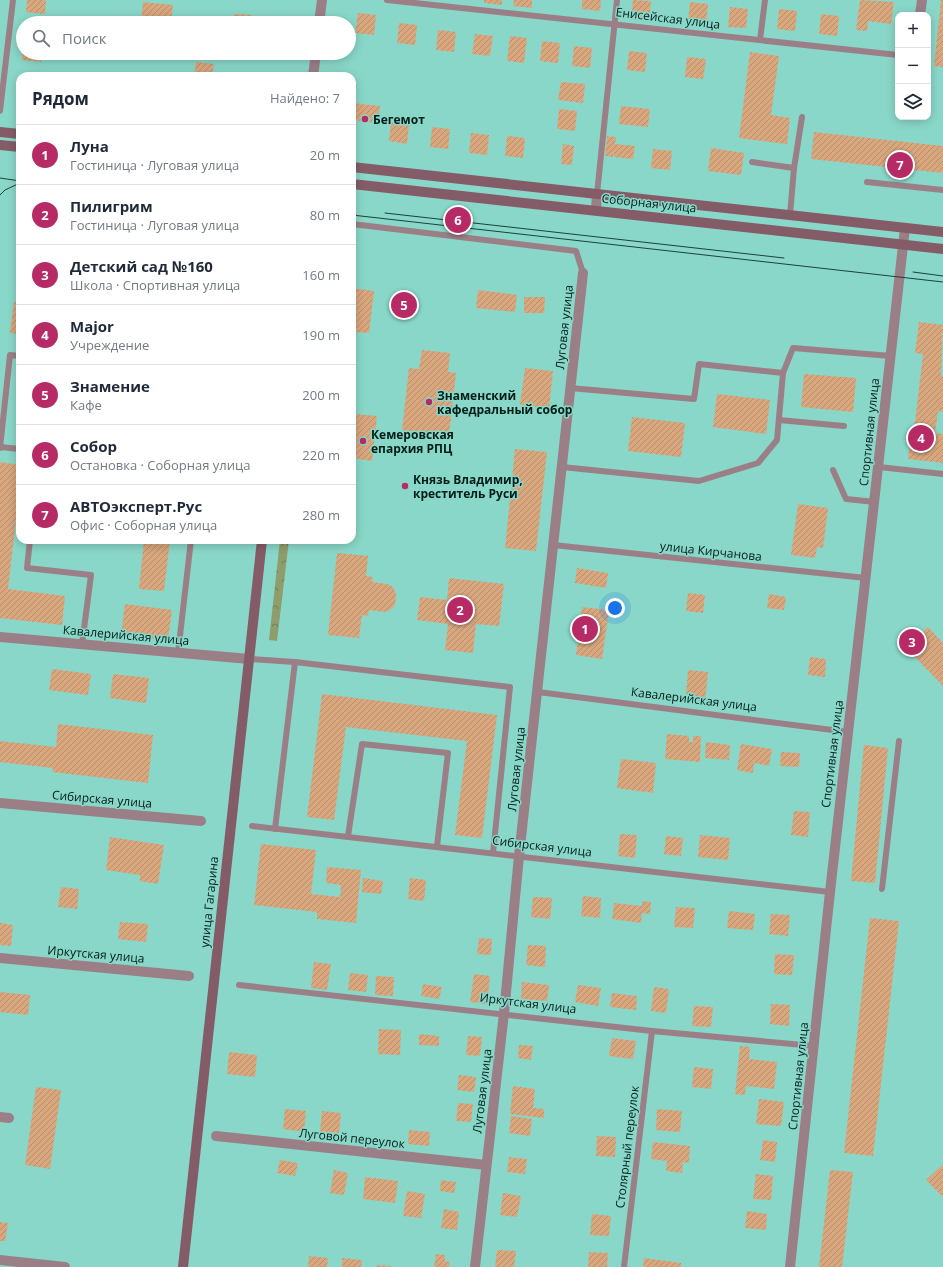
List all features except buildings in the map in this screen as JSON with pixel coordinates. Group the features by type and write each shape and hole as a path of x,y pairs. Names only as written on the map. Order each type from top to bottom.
{"main road":[{"path":"0,132 16,134"},
{"path":"0,145 16,147"},
{"name":"Соборная улица","path":"356,167 943,232"},
{"name":"Соборная улица","path":"356,184 943,249"},
{"name":"улица Гагарина","path":"183,1267 262,544"}],"street":[{"path":"320,16 322,0"},
{"path":"920,12 922,0"},
{"path":"314,72 315,60"},
{"path":"596,210 597,194"},
{"name":"Спортивная улица","path":"790,1267 830,892 905,228"},
{"name":"Луговая улица","path":"475,1267 504,1013 583,273"},
{"name":"Кавалерийская улица","path":"0,637 249,659"},
{"name":"Сибирская улица","path":"0,803 201,821"},
{"name":"Иркутская улица","path":"0,958 189,976"},
{"name":"Луговой переулок","path":"216,1136 486,1165"},
{"path":"0,1260 66,1267"}],"lane":[{"path":"0,111 13,0"},
{"name":"Енисейская улица","path":"387,0 895,54"},
{"path":"471,8 472,0"},
{"path":"597,194 617,0"},
{"path":"760,40 765,0"},
{"path":"790,215 794,168 802,116"},
{"path":"752,162 794,168"},
{"path":"867,182 943,190"},
{"path":"356,224 576,251 583,273"},
{"path":"562,467 699,481 758,463 777,440 783,373 793,348 891,356"},
{"path":"16,356 10,355 0,447 16,449"},
{"path":"570,388 694,399 699,364 783,373"},
{"path":"779,420 844,426"},
{"path":"879,467 943,474"},
{"path":"833,470 846,499 875,502"},
{"path":"30,544 27,568 90,575 82,644"},
{"path":"178,653 191,544"},
{"name":"улица Кирчанова","path":"553,545 866,578"},
{"path":"249,659 295,662 510,687 493,853"},
{"path":"275,829 295,662"},
{"name":"Кавалерийская улица","path":"538,692 848,732"},
{"path":"882,888 899,741"},
{"path":"348,836 362,744 448,753 437,846"},
{"name":"Сибирская улица","path":"252,826 830,892"},
{"name":"Иркутская улица","path":"239,985 814,1046"},
{"name":"Столярный переулок","path":"624,1267 652,1030"}],"green space":[{"path":"280,544 289,544 277,641 269,640"}],"tram line":[{"path":"0,178 16,180"},
{"path":"0,195 5,190 16,185"},
{"path":"385,213 784,258"},
{"path":"356,215 943,282"},
{"path":"913,272 943,276"}],"place":[{"name":"Бегемот","path":"365,119"},
{"name":"АВТОэксперт.Рус","path":"900,165"},
{"name":"Собор","path":"458,220"},
{"name":"Знамение","path":"404,305"},
{"name":"Знаменский кафедральный собор","path":"429,402"},
{"name":"Major","path":"921,438"},
{"name":"Кемеровская епархия РПЦ","path":"363,441"},
{"name":"Князь Владимир, креститель Руси","path":"405,486"},
{"name":"Пилигрим","path":"460,610"},
{"name":"Луна","path":"585,629"},
{"name":"Детский сад №160","path":"912,642"}]}
